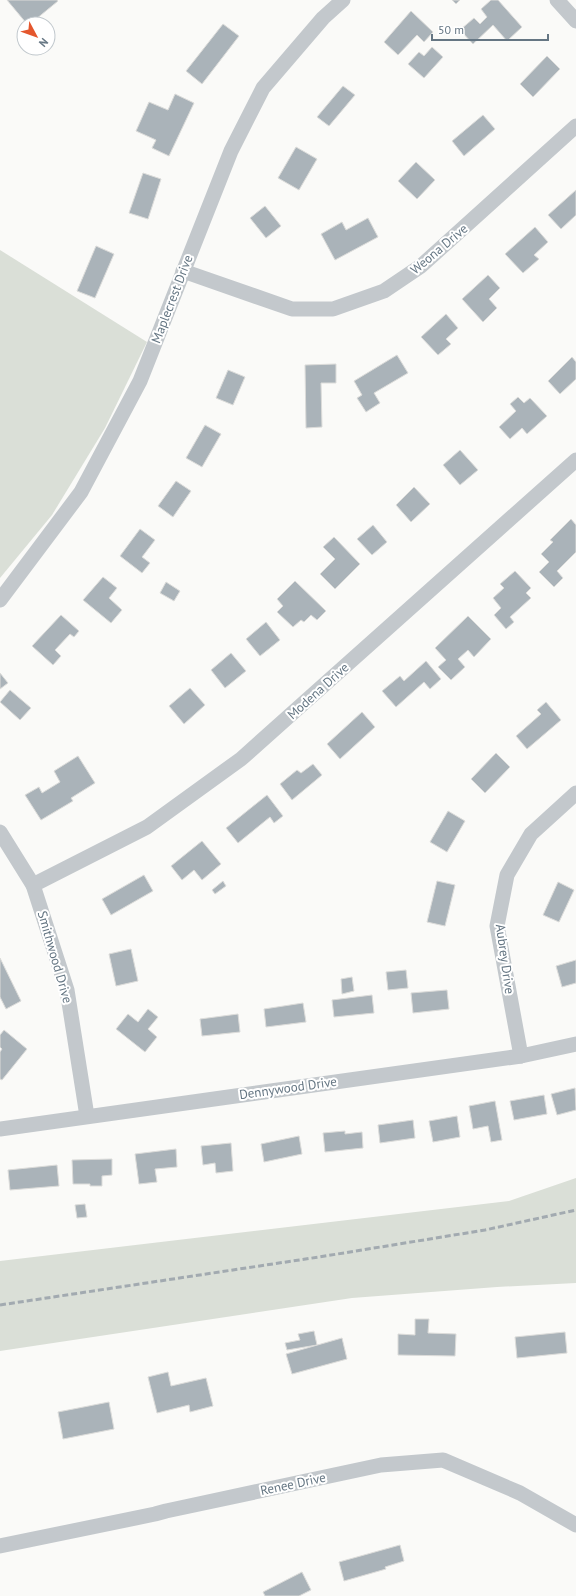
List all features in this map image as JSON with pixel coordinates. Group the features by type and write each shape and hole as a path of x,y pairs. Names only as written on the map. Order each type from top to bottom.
{"street":[{"name":"Maplecrest Drive","path":"0,600 81,492 140,381 231,150 263,88 323,18 343,0"},
{"path":"557,0 576,21"},
{"name":"Weona Drive","path":"182,272 292,309 333,309 384,291 421,266 576,126"},
{"name":"Modena Drive","path":"33,885 147,828 241,759 576,460"},
{"name":"Aubrey Drive","path":"521,1056 497,926 507,875 531,834 576,793"},
{"name":"Smithwood Drive","path":"0,832 33,885 67,990 87,1116"},
{"name":"Dennywood Drive","path":"0,1129 521,1056 576,1044"},
{"name":"Renee Drive","path":"0,1546 381,1465 443,1460 520,1494 576,1525"}],"shaded area":[{"path":"0,250 147,342 105,428 52,515 0,578"},
{"path":"576,1178 576,1283 497,1287 352,1298 0,1351 0,1261 509,1201"}],"building":[{"path":"7,0 58,1 40,16 20,16"},
{"path":"452,0 460,0 456,4"},
{"path":"491,0 498,0 522,27 507,41 493,25 473,44 460,30 474,18 480,24 487,17 481,9"},
{"path":"411,11 433,32 424,42 417,35 398,55 384,42"},
{"path":"223,24 239,36 202,84 186,71"},
{"path":"432,47 443,57 424,78 408,64 419,52 424,56"},
{"path":"547,56 560,69 533,97 520,84"},
{"path":"343,86 355,95 329,126 317,117"},
{"path":"175,94 194,103 169,156 152,148 156,140 136,131 149,102 168,110"},
{"path":"483,115 495,129 464,156 452,141"},
{"path":"296,147 317,159 299,190 278,178"},
{"path":"416,162 435,180 417,199 398,181"},
{"path":"143,173 161,179 148,219 129,213"},
{"path":"576,190 576,215 561,229 548,215"},
{"path":"265,206 281,226 266,238 250,218"},
{"path":"368,218 378,237 335,260 321,234 342,222 346,230"},
{"path":"535,227 548,242 534,255 539,259 523,273 505,254"},
{"path":"96,246 114,254 95,298 77,291"},
{"path":"488,275 500,288 489,299 497,308 483,322 462,299"},
{"path":"446,314 458,328 446,339 451,344 438,355 421,337"},
{"path":"397,355 408,373 374,393 380,403 366,412 357,398 362,395 354,381"},
{"path":"572,357 576,362 576,379 560,394 548,381"},
{"path":"336,364 336,383 321,383 322,427 306,428 305,365"},
{"path":"228,370 245,377 233,405 216,398"},
{"path":"518,397 524,403 530,398 547,416 527,434 522,428 510,439 499,427 516,411 510,404"},
{"path":"205,425 221,434 202,467 186,458"},
{"path":"460,450 478,470 460,485 443,465"},
{"path":"176,481 191,491 173,517 158,506"},
{"path":"414,487 430,504 411,522 396,505"},
{"path":"571,519 576,525 576,552 557,571 563,578 554,587 539,572 549,562 541,554 553,542 550,540"},
{"path":"373,525 387,542 372,555 357,539"},
{"path":"140,529 155,540 142,557 150,563 142,573 120,556"},
{"path":"334,537 360,564 335,589 320,574 335,559 323,547"},
{"path":"515,571 531,588 526,593 531,598 510,617 514,622 506,629 494,615 501,608 493,598 504,588 500,584"},
{"path":"103,577 117,588 109,598 122,610 111,623 83,600"},
{"path":"295,581 326,611 317,620 311,615 304,622 301,620 293,627 277,612 283,606 277,599"},
{"path":"166,582 180,591 174,601 160,593"},
{"path":"61,615 79,631 74,637 70,634 55,650 61,656 53,665 32,646"},
{"path":"468,616 491,639 474,657 468,650 458,659 465,667 451,680 438,667 446,660 435,648"},
{"path":"266,622 280,640 260,656 246,639"},
{"path":"231,653 246,671 225,688 211,670"},
{"path":"426,661 441,679 430,689 424,682 396,707 382,691 400,676 404,681"},
{"path":"0,673 8,683 0,689"},
{"path":"190,688 205,705 184,724 169,706"},
{"path":"10,690 31,708 20,720 0,702"},
{"path":"546,702 561,720 527,749 516,736 541,714 537,710"},
{"path":"362,712 375,727 340,759 327,744"},
{"path":"496,753 510,767 485,793 471,779"},
{"path":"78,756 95,783 71,798 73,801 41,820 25,795 39,787 42,793 60,782 54,771"},
{"path":"313,764 322,775 292,800 280,784 297,770 301,773"},
{"path":"267,795 283,816 274,823 270,817 238,843 226,828"},
{"path":"448,811 465,821 447,852 430,842"},
{"path":"202,841 221,864 202,880 194,870 182,880 171,866"},
{"path":"144,875 153,891 111,915 102,899"},
{"path":"223,881 226,886 215,894 212,890"},
{"path":"437,881 455,885 445,926 427,922"},
{"path":"558,882 574,890 559,922 543,915"},
{"path":"131,949 138,981 116,986 109,954"},
{"path":"0,958 21,1001 6,1009 0,997"},
{"path":"576,960 576,983 562,987 556,966"},
{"path":"406,970 408,988 388,990 386,972"},
{"path":"352,977 354,991 342,994 341,979"},
{"path":"447,990 449,1009 413,1013 411,993"},
{"path":"372,995 374,1013 334,1017 332,1000"},
{"path":"303,1003 306,1022 266,1027 264,1009"},
{"path":"148,1009 158,1017 148,1029 157,1037 145,1052 116,1029 128,1014 138,1022"},
{"path":"238,1014 240,1032 202,1036 200,1019"},
{"path":"4,1030 27,1049 2,1080 0,1079 0,1052 2,1049 0,1047 0,1035"},
{"path":"575,1088 576,1110 557,1115 551,1094"},
{"path":"544,1095 547,1114 514,1120 510,1101"},
{"path":"495,1101 502,1140 491,1142 488,1126 473,1129 469,1106"},
{"path":"457,1116 460,1137 433,1142 429,1121"},
{"path":"413,1120 415,1138 380,1143 378,1125"},
{"path":"345,1131 345,1134 362,1132 363,1148 325,1152 323,1133"},
{"path":"299,1136 302,1154 264,1162 261,1144"},
{"path":"231,1143 233,1171 216,1173 215,1163 203,1165 201,1146"},
{"path":"176,1149 177,1167 155,1169 157,1182 139,1184 135,1154"},
{"path":"112,1159 112,1175 102,1176 102,1186 73,1184 72,1160"},
{"path":"57,1165 59,1186 10,1190 8,1170"},
{"path":"85,1204 87,1217 77,1218 75,1205"},
{"path":"415,1319 429,1319 428,1333 456,1334 455,1356 398,1355 398,1334 415,1335"},
{"path":"314,1331 317,1345 287,1350 285,1343 300,1340 298,1334"},
{"path":"565,1332 567,1353 517,1358 515,1337"},
{"path":"342,1338 347,1359 292,1374 286,1354"},
{"path":"168,1372 171,1386 206,1378 213,1406 190,1412 189,1405 157,1413 148,1377"},
{"path":"109,1402 114,1429 63,1439 58,1412"},
{"path":"400,1545 404,1561 385,1567 386,1569 344,1581 339,1562"},
{"path":"302,1572 311,1590 299,1596 265,1596 263,1592"}],"railway":[{"path":"0,1305 319,1257 485,1230 576,1210"}]}
